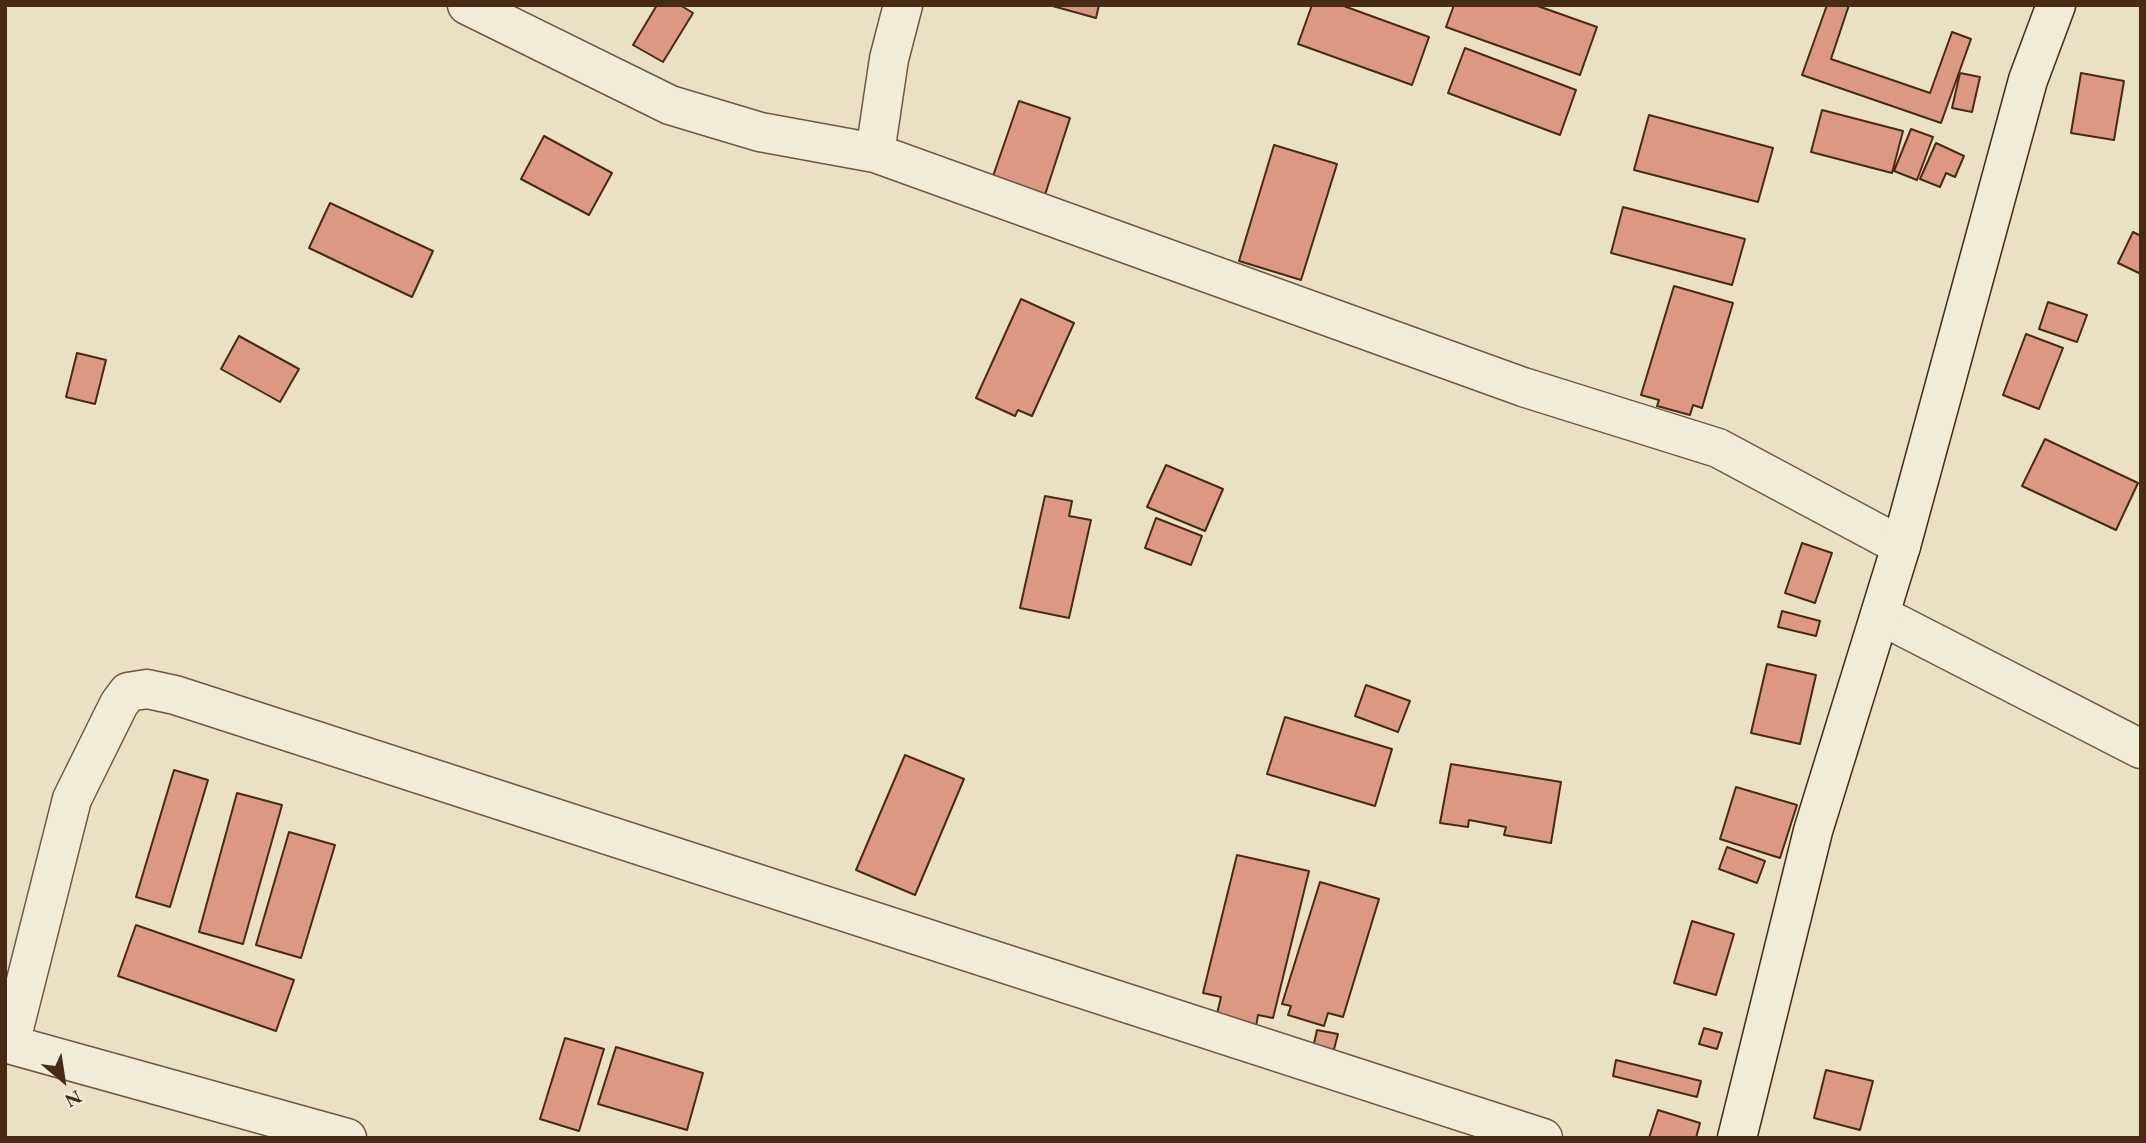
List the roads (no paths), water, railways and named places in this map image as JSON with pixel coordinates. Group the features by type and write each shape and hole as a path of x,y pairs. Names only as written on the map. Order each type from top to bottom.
{"street":[{"path":"467,5 670,105 760,132 875,153 1523,387 1718,448 1901,546"},
{"path":"875,153 890,60 903,5"},
{"path":"1737,1138 1813,831 1901,546 2028,80 2056,5"},
{"path":"1880,615 2141,749"},
{"path":"347,1138 8,1043 72,799 119,704 128,692 147,690 175,695 1543,1138"}]}
